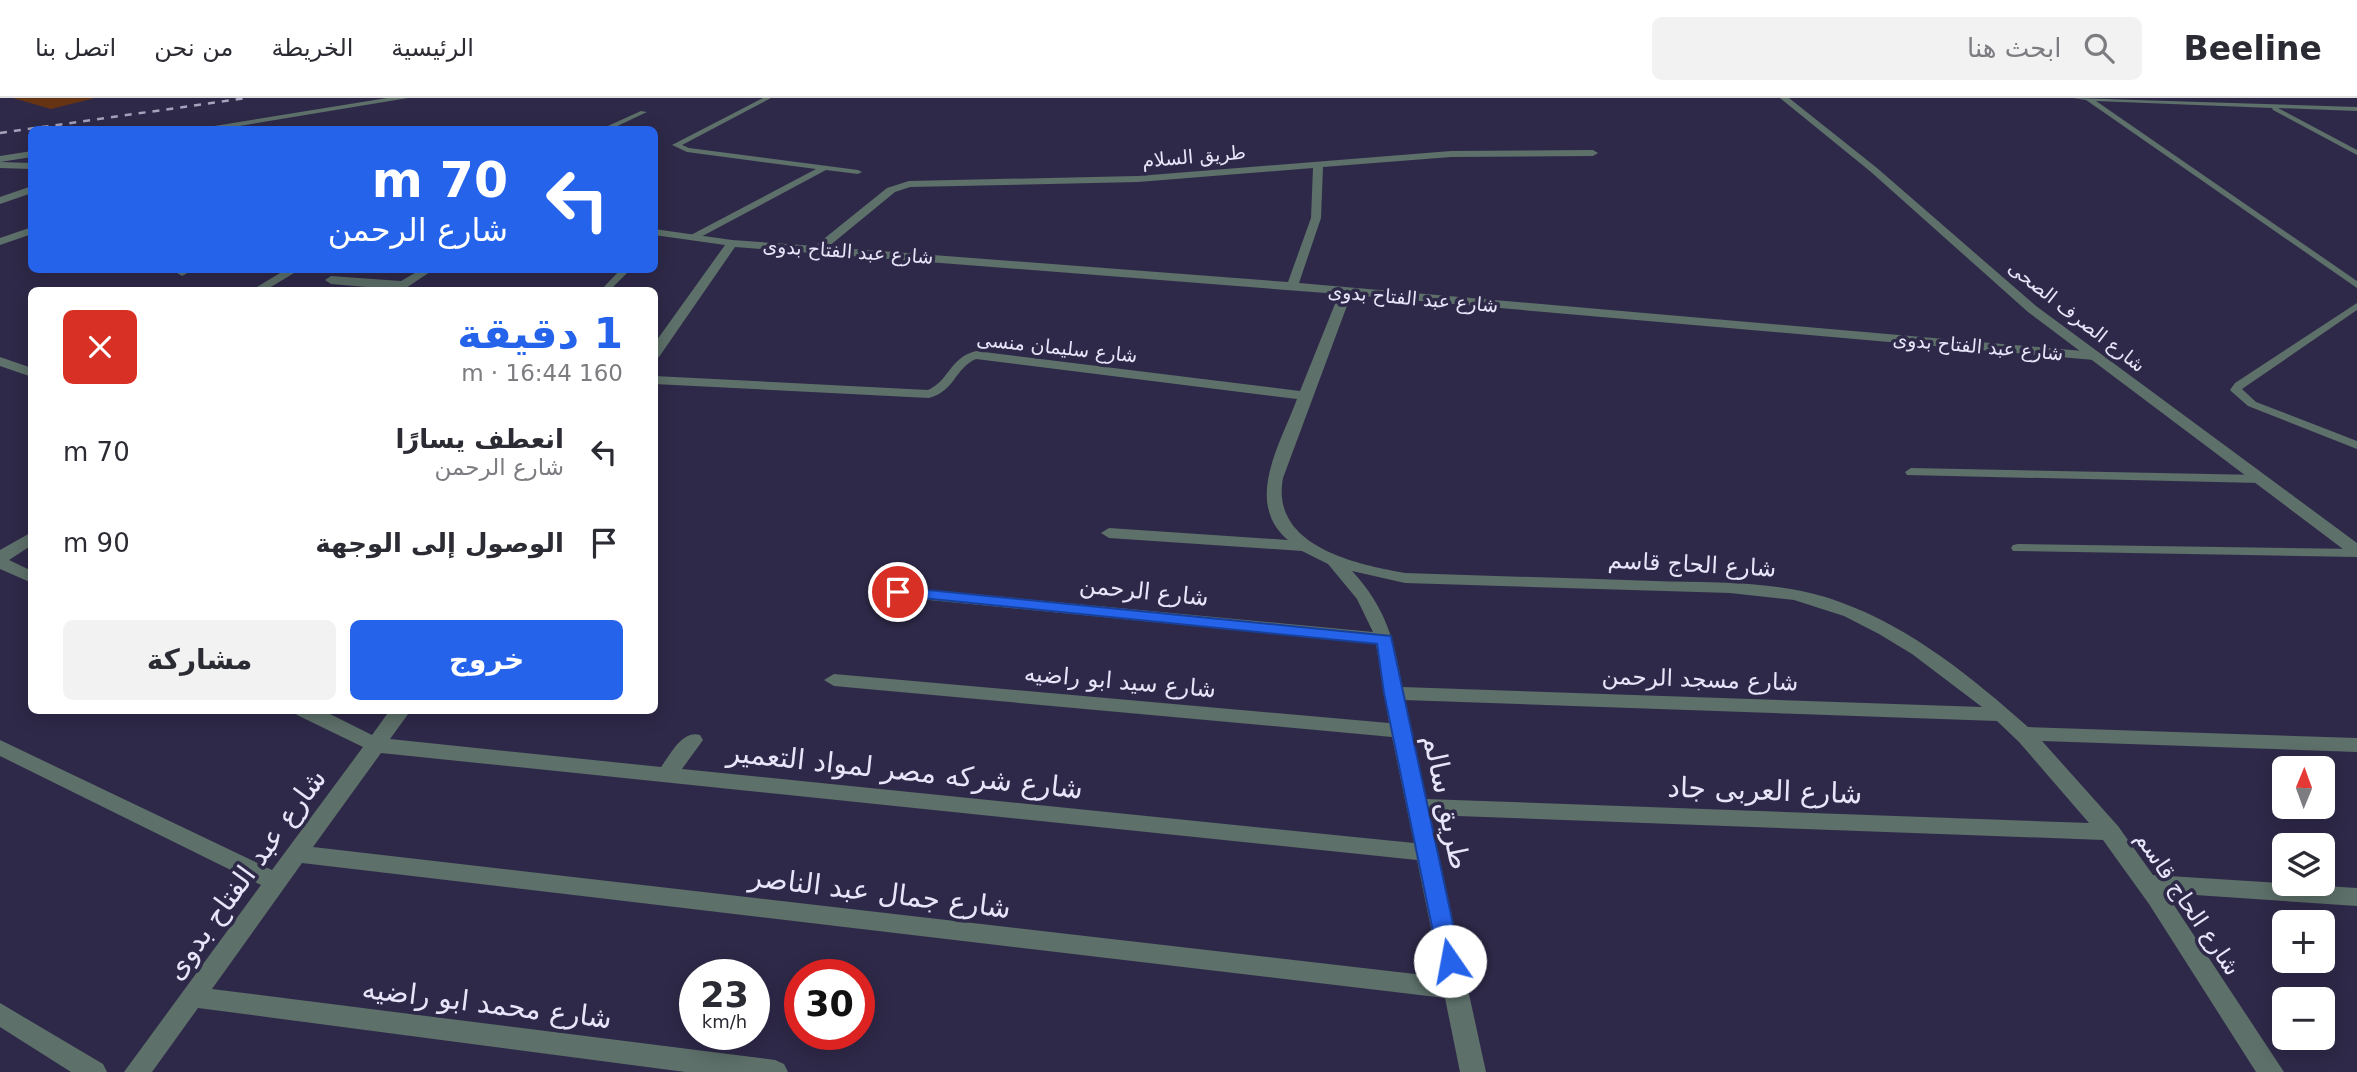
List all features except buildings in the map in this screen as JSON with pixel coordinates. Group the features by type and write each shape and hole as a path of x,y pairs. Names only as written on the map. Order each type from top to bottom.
{"street":[{"path":"220,126 404,98"},
{"name":"شارع الصرف الصحى","path":"1784,98 1874,170 2032,309 2357,552"},
{"name":"طريق السلام","path":"819,248 891,190 909,184 1139,178 1451,154 1593,153"},
{"path":"0,159 28,155"},
{"path":"1292,287 1316,218 1318,164"},
{"path":"0,165 28,166"},
{"path":"0,201 28,190"},
{"path":"0,242 28,232"},
{"name":"شارع عبد الفتاح بدوى","path":"658,234 732,243 1292,287 2094,356"},
{"name":"شارع عبد الفتاح بدوى","path":"658,348 732,243"},
{"path":"263,287 288,273"},
{"path":"402,287 422,273"},
{"path":"331,280 391,287"},
{"name":"شارع الحاج قاسم","path":"1346,292 1305,396 1273,495 1278,513 1288,530 1306,546 1331,560 1367,572 1405,578 1773,590 1850,612 1887,629 1951,670 2006,715 2077,790 2110,832 2271,1072"},
{"name":"شارع سليمان منسى","path":"658,380 929,394 941,391 964,359 976,355 1305,396"},
{"path":"0,361 28,372"},
{"path":"1109,533 1306,546"},
{"path":"28,540 0,560 28,576"},
{"name":"طريق سالم","path":"1331,560 1369,598 1385,639 1393,693 1473,1072"},
{"name":"شارع الرحمن","path":"898,592 1385,639"},
{"name":"شارع سيد ابو راضيه","path":"835,680 1401,730"},
{"name":"شارع مسجد الرحمن","path":"1393,693 2006,715"},
{"path":"312,714 376,745"},
{"name":"شارع عبد الفتاح بدوى","path":"137,1072 398,714"},
{"path":"2025,734 2357,745"},
{"path":"666,775 693,740"},
{"name":"شارع شركه مصر لمواد التعمير","path":"376,745 1427,853"},
{"path":"0,747 276,882"},
{"name":"شارع العربى جاد","path":"1418,807 2110,832"},
{"name":"شارع جمال عبد الناصر","path":"297,854 1455,989"},
{"path":"2145,883 2357,897"},
{"name":"شارع محمد ابو راضيه","path":"191,998 775,1072"},
{"path":"0,1014 94,1072"}],"lane":[{"path":"768,98 676,145 687,150 858,172"},
{"path":"2076,98 2357,109"},
{"path":"2087,98 2357,285"},
{"path":"2255,98 2357,153"},
{"path":"611,126 643,112"},
{"path":"692,238 824,168"},
{"path":"608,287 622,273"},
{"path":"2357,306 2239,385 2236,390 2252,404 2357,445"},
{"path":"1911,472 2260,479"},
{"path":"2018,548 2357,552"}],"shaded area":[{"path":"13,98 95,98 51,109"}],"railway":[{"path":"49,126 247,98"},
{"path":"0,133 28,129"}],"route":[{"path":"898,592 1385,639 1393,693 1450,961"}]}
